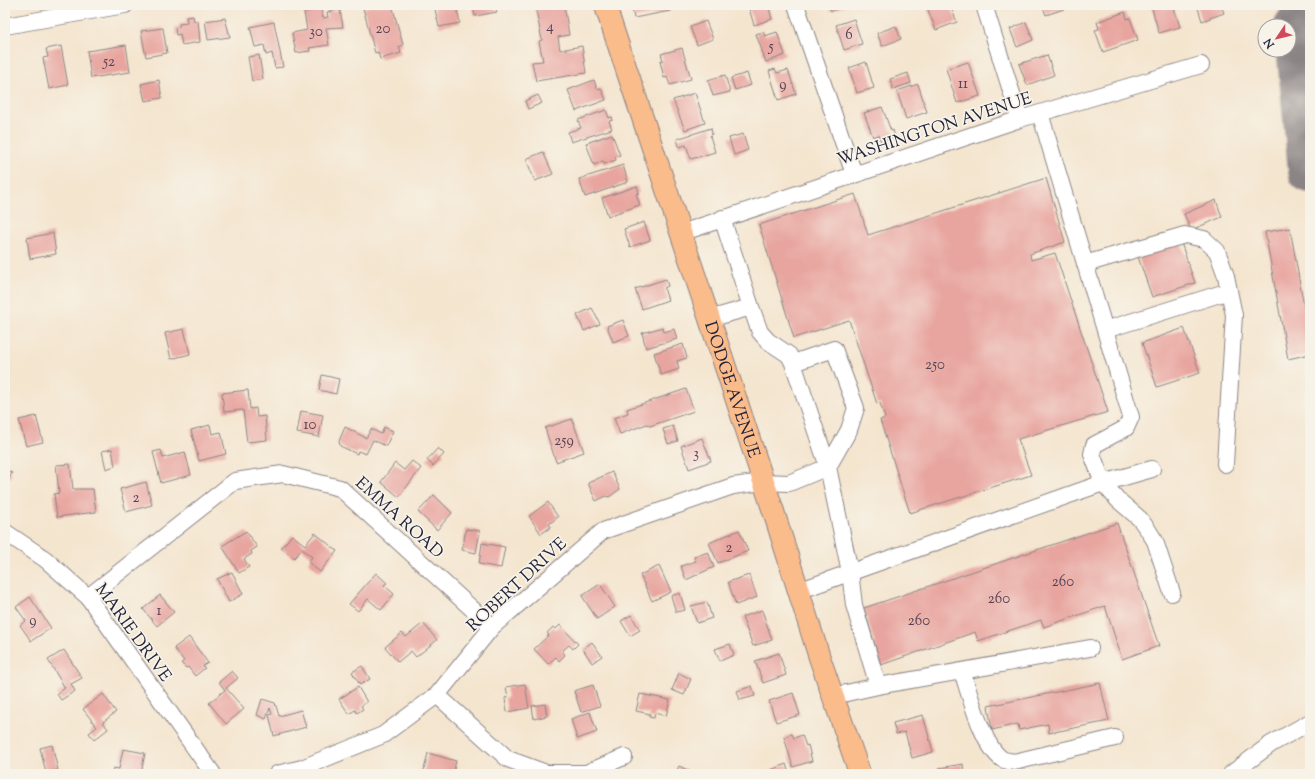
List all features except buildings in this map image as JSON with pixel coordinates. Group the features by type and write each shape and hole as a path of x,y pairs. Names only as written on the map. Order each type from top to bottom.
{"main road":[{"name":"DODGE AVENUE","path":"605,5 798,591 860,774"}],"street":[{"path":"5,26 125,5"},
{"path":"796,5 854,174"},
{"path":"984,5 1020,119"},
{"name":"WASHINGTON AVENUE","path":"681,233 1020,119 1201,64"},
{"path":"1040,114 1131,417 1126,428 1094,445 1092,454 1103,483 1118,500 1140,519 1155,541 1172,593"},
{"path":"722,218 760,332 768,340 789,355 828,467 850,572 854,605 878,686"},
{"path":"1085,264 1185,235 1204,239 1217,251 1229,291 1234,315 1225,464"},
{"path":"1105,330 1229,291"},
{"path":"709,319 751,307"},
{"path":"793,363 834,349 856,408 849,430 828,467"},
{"name":"ROBERT DRIVE","path":"277,774 302,768 383,735 437,695 492,628 603,531 733,486 763,482 789,483 828,467"},
{"path":"798,591 1103,483 1152,469"},
{"name":"EMMA ROAD","path":"88,597 235,481 283,474 340,488 492,628"},
{"name":"MARIE DRIVE","path":"5,532 45,559 88,597 213,774"},
{"path":"833,696 878,686 1090,648"},
{"path":"962,671 982,731 994,751 1003,760 1014,762 1116,738"},
{"path":"437,695 508,760 546,773 586,773 624,757"},
{"path":"1231,774 1270,744 1310,722"}],"taxiway":[{"path":"1297,36 1310,171"}]}
